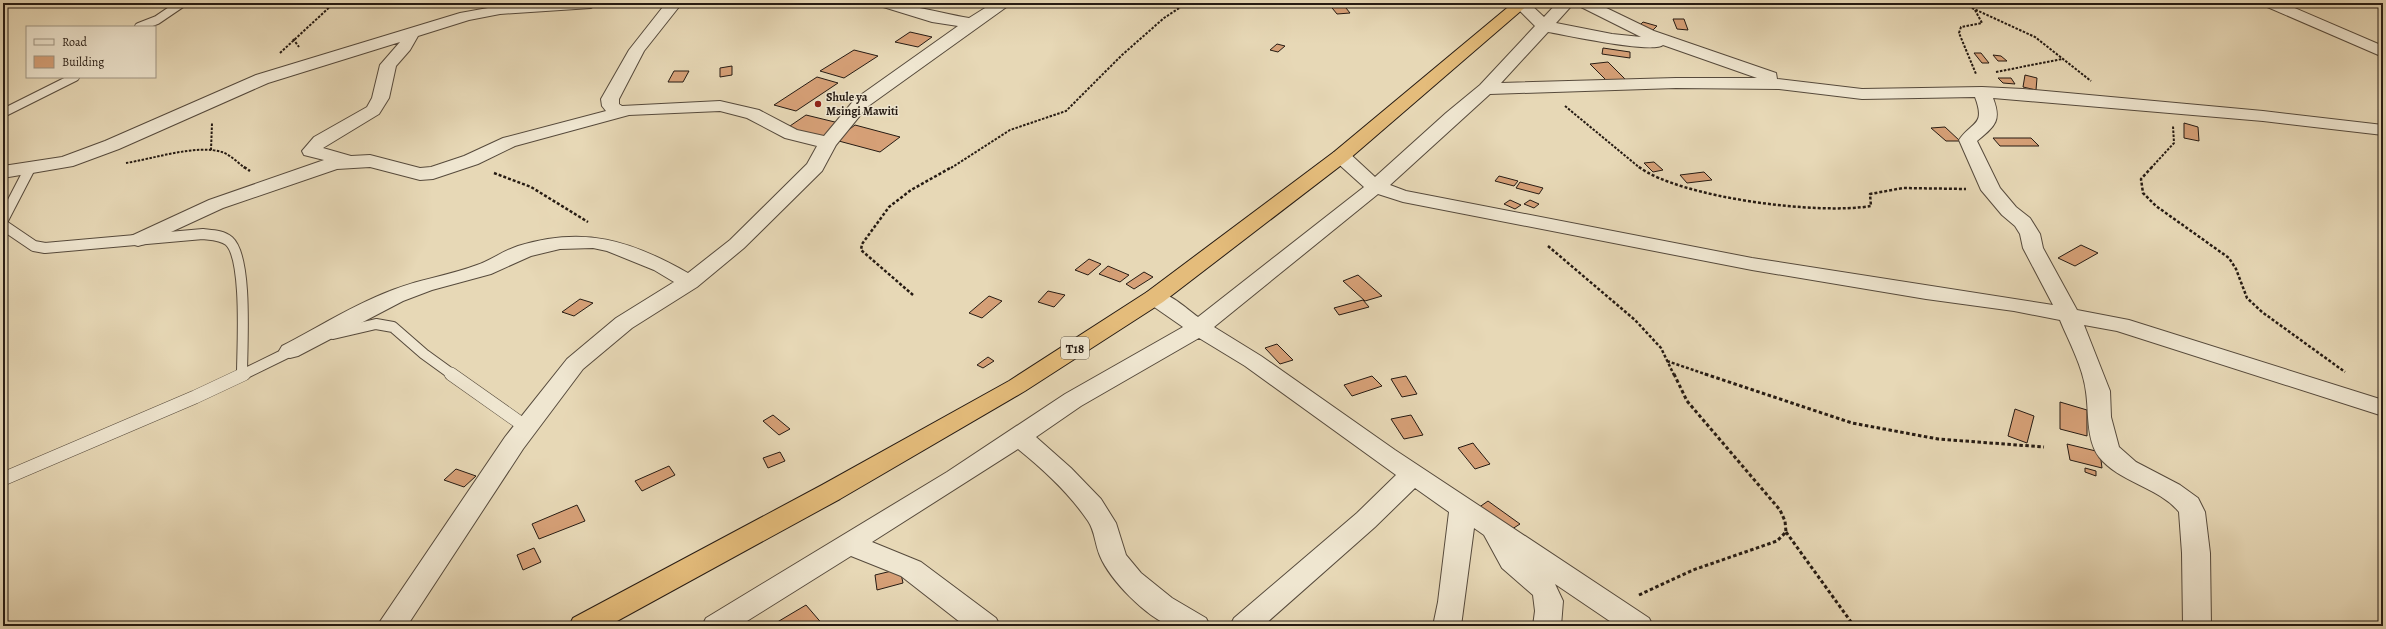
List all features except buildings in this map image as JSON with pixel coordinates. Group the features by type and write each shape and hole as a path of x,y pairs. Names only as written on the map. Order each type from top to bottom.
{"highway":[{"name":"T18","path":"583,626 831,492 1010,390 1155,297 1341,156 1522,3"}],"street":[{"path":"3,172 66,162 112,145 206,103 292,69 466,16 500,9 591,3"},
{"path":"620,112 611,106 610,99 615,88 637,50 674,3"},
{"path":"885,3 931,10 972,23"},
{"path":"391,626 526,427 575,364 624,323 689,282 737,244 815,167 828,143 861,104 972,23 1004,3"},
{"path":"1522,3 1544,26 1612,39 1678,45"},
{"path":"716,626 849,544 1019,436 1072,400 1199,328 1394,172 1472,99 1486,89 1566,3"},
{"path":"1584,3 1648,34 1779,80 1812,88"},
{"path":"2270,3 2383,52"},
{"path":"411,33 407,45 387,68 382,100 375,109 365,117 328,137 311,151 346,161 370,161 420,174 439,172 509,142 620,112 636,109 720,106 753,114 791,134 828,143"},
{"path":"1486,89 1684,83 1779,84 1862,94 1980,86 2383,130"},
{"path":"1980,86 1990,114 1987,124 1968,140 1991,190 2009,211 2023,222 2030,234 2033,248 2044,271 2069,315 2087,358 2098,391 2099,417 2108,451 2128,468 2183,499 2192,512 2196,553 2197,626"},
{"path":"1341,156 1360,177 1374,188 1403,196 1645,244 1926,293 2014,304 2121,325 2189,345 2383,408"},
{"path":"138,240 216,204 273,183 346,161"},
{"path":"290,351 395,296 424,285 484,270 524,251 560,243 592,242 613,246 661,266 689,282"},
{"path":"1155,297 1199,328 1253,361 1495,531 1639,626"},
{"path":"1019,436 1070,479 1100,519 1116,561 1133,582 1161,605 1196,626"},
{"path":"1244,626 1360,525 1413,474"},
{"path":"1447,626 1452,602 1463,508"},
{"path":"1495,531 1511,561 1540,584 1548,594 1551,606 1547,626"},
{"path":"849,544 911,569 986,626"}],"lane":[{"path":"141,26 156,20 182,3"},
{"path":"3,113 73,78"},
{"path":"3,220 30,168"},
{"path":"3,225 34,246 45,248 203,234 221,236 231,244 238,259 243,309 242,374"},
{"path":"3,479 195,397 290,351 338,332 376,324 394,327 424,354 526,427"}],"path":[{"path":"278,54 334,3"},
{"path":"913,295 892,275 861,250 862,244 889,207 911,190 949,169 1010,130 1066,111 1107,69 1164,18 1187,3"},
{"path":"1961,3 2035,37 2083,74 2110,101"},
{"path":"1970,7 1974,3"},
{"path":"1975,10 1982,23 1961,28 1959,33 1980,86"},
{"path":"1532,87 1564,105 1638,167 1659,180 1688,190 1803,207 1860,210 1871,206 1870,194 1883,191 1911,189 1991,190"},
{"path":"206,103 213,132 211,150"},
{"path":"2163,107 2174,130 2174,143 2141,179 2142,193 2156,206 2208,241 2229,258 2236,269 2247,298 2262,312 2347,374"},
{"path":"120,163 211,150 226,154 237,164 273,183"},
{"path":"454,166 496,174 530,187 580,216 613,246"},
{"path":"1544,242 1635,320 1661,348 1687,401 1780,510 1785,521 1786,532 1809,561 1854,626"},
{"path":"1667,360 1852,423 1938,439 2044,447"},
{"path":"1613,609 1693,570 1777,541 1786,532"}],"place":[{"name":"Shule ya Msingi Mawiti","path":"818,104"}]}
